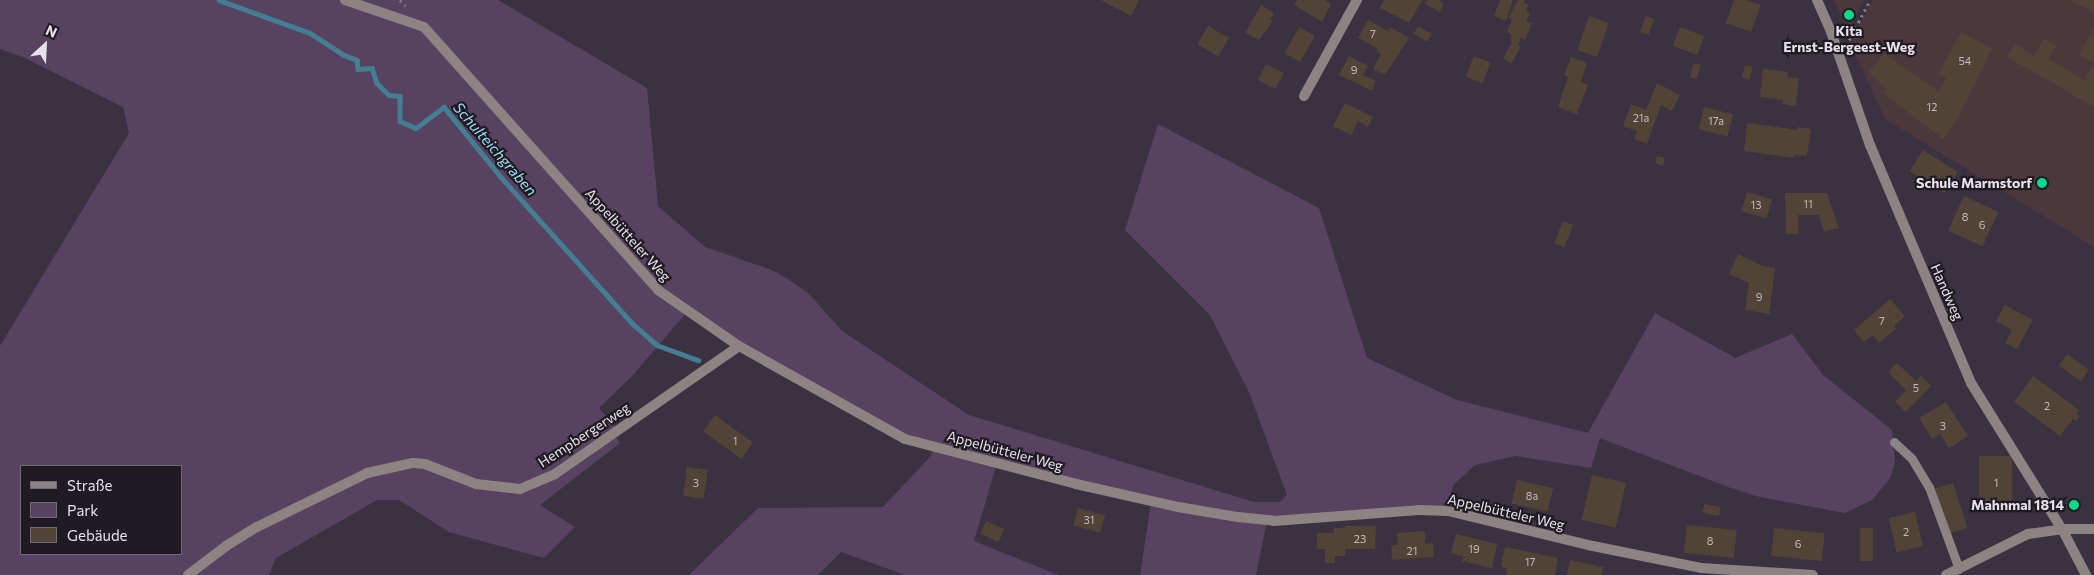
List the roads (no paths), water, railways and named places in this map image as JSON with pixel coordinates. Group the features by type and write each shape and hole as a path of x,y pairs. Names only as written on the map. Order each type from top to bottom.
{"street":[{"name":"Appelbütteler Weg","path":"345,0 424,27 658,290 739,346 904,439 1076,484 1178,507 1274,521 1419,510 1448,511 1593,546 1701,568 1813,575"},
{"path":"1304,96 1357,0"},
{"name":"Handweg","path":"1817,1 1870,145 1971,383 2062,529 2086,575"},
{"name":"Hempbergerweg","path":"188,575 226,546 257,527 366,472 413,463 425,464 476,484 520,489 555,474 739,346"},
{"path":"1946,575 2028,534 2062,529 2094,529"}],"lane":[{"path":"1894,442 1912,459 1929,487 1959,569"}],"waterway":[{"name":"Schulteichgraben","path":"219,0 310,33 344,55 357,60 358,69 372,68 377,83 389,95 400,96 400,121 416,128 444,107 501,177 633,324 657,345 698,360"}],"place":[{"name":"Kita Ernst-Bergeest-Weg","path":"1849,15"},
{"name":"Schule Marmstorf","path":"2042,183"},
{"name":"Mahnmal 1814","path":"2074,505"}]}
